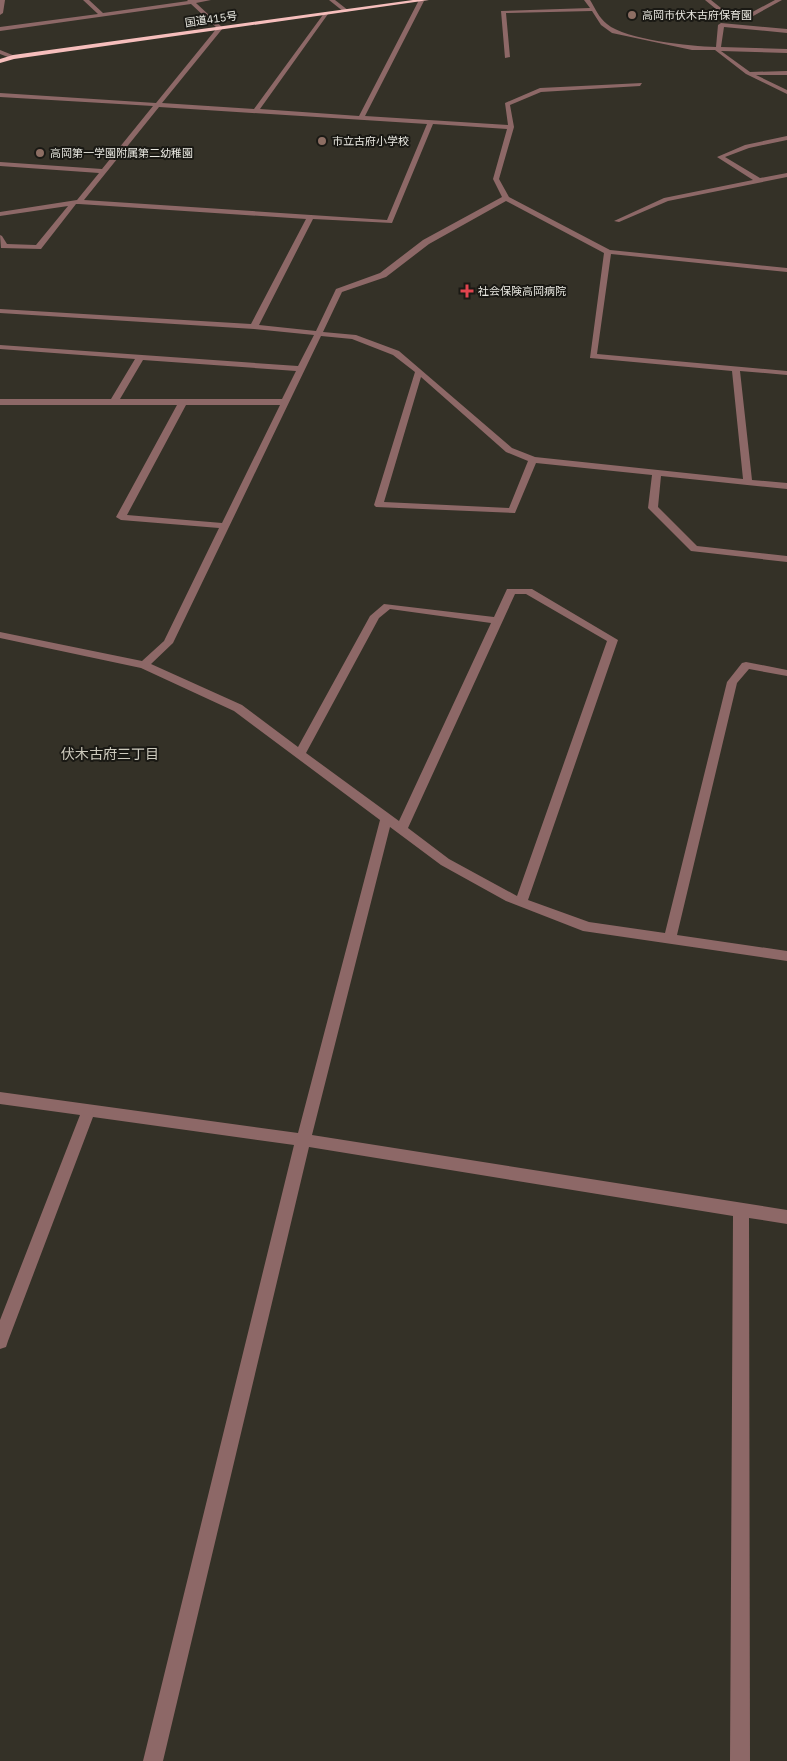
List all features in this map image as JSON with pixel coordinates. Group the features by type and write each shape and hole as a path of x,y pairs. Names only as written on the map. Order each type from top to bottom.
{"highway":[{"name":"国道415号","path":"0,61 13,57 424,0"}],"street":[{"path":"86,0 102,15"},
{"path":"0,30 208,0"},
{"path":"332,0 346,11"},
{"path":"361,118 424,0"},
{"path":"587,0 603,24 614,32 638,38 717,50 787,51"},
{"path":"708,0 724,13 746,18 779,0"},
{"path":"0,13 1,1"},
{"path":"0,237 4,246 38,248 105,171 220,28 191,1"},
{"path":"141,4 146,9"},
{"path":"507,57 503,12 594,10"},
{"path":"256,111 324,14"},
{"path":"717,50 720,44 721,25 752,29 787,30"},
{"path":"717,50 748,73 787,92"},
{"path":"0,52 13,57"},
{"path":"748,73 787,74"},
{"path":"640,84 540,90 507,104 511,127 496,179 506,198 608,252 787,270"},
{"path":"0,95 511,127"},
{"path":"0,214 76,203 390,222 431,122"},
{"path":"760,181 720,157 747,146 787,138"},
{"path":"0,164 105,171"},
{"path":"617,221 666,199 787,175"},
{"path":"144,664 168,643 339,292 383,275 426,242 506,198"},
{"path":"254,327 310,218"},
{"path":"608,252 593,356 787,373"},
{"path":"0,311 254,327 353,337 396,353 510,450 533,460 787,486"},
{"path":"0,348 300,369"},
{"path":"114,402 140,358"},
{"path":"736,368 748,483"},
{"path":"419,371 379,505 512,511 533,460"},
{"path":"0,402 284,402"},
{"path":"183,402 121,517 224,526"},
{"path":"657,474 653,508 694,550 787,559"},
{"path":"401,829 511,591 528,591 613,640 521,902"},
{"path":"300,754 375,616 388,606 497,621"},
{"path":"0,635 144,664 238,708 445,862 510,898 588,927 787,956"},
{"path":"670,939 732,682 746,665 787,672"},
{"path":"154,1761 303,1140 386,818"},
{"path":"0,1098 303,1140 787,1217"},
{"path":"0,1341 88,1110"},
{"path":"740,1761 741,1211"}],"place":[{"name":"高岡市伏木古府保育園","path":"632,15"},
{"name":"市立古府小学校","path":"322,141"},
{"name":"高岡第一学園附属第二幼稚園","path":"40,153"},
{"name":"社会保険高岡病院","path":"467,291"}],"district":[{"name":"伏木古府三丁目","path":"110,754"}]}
